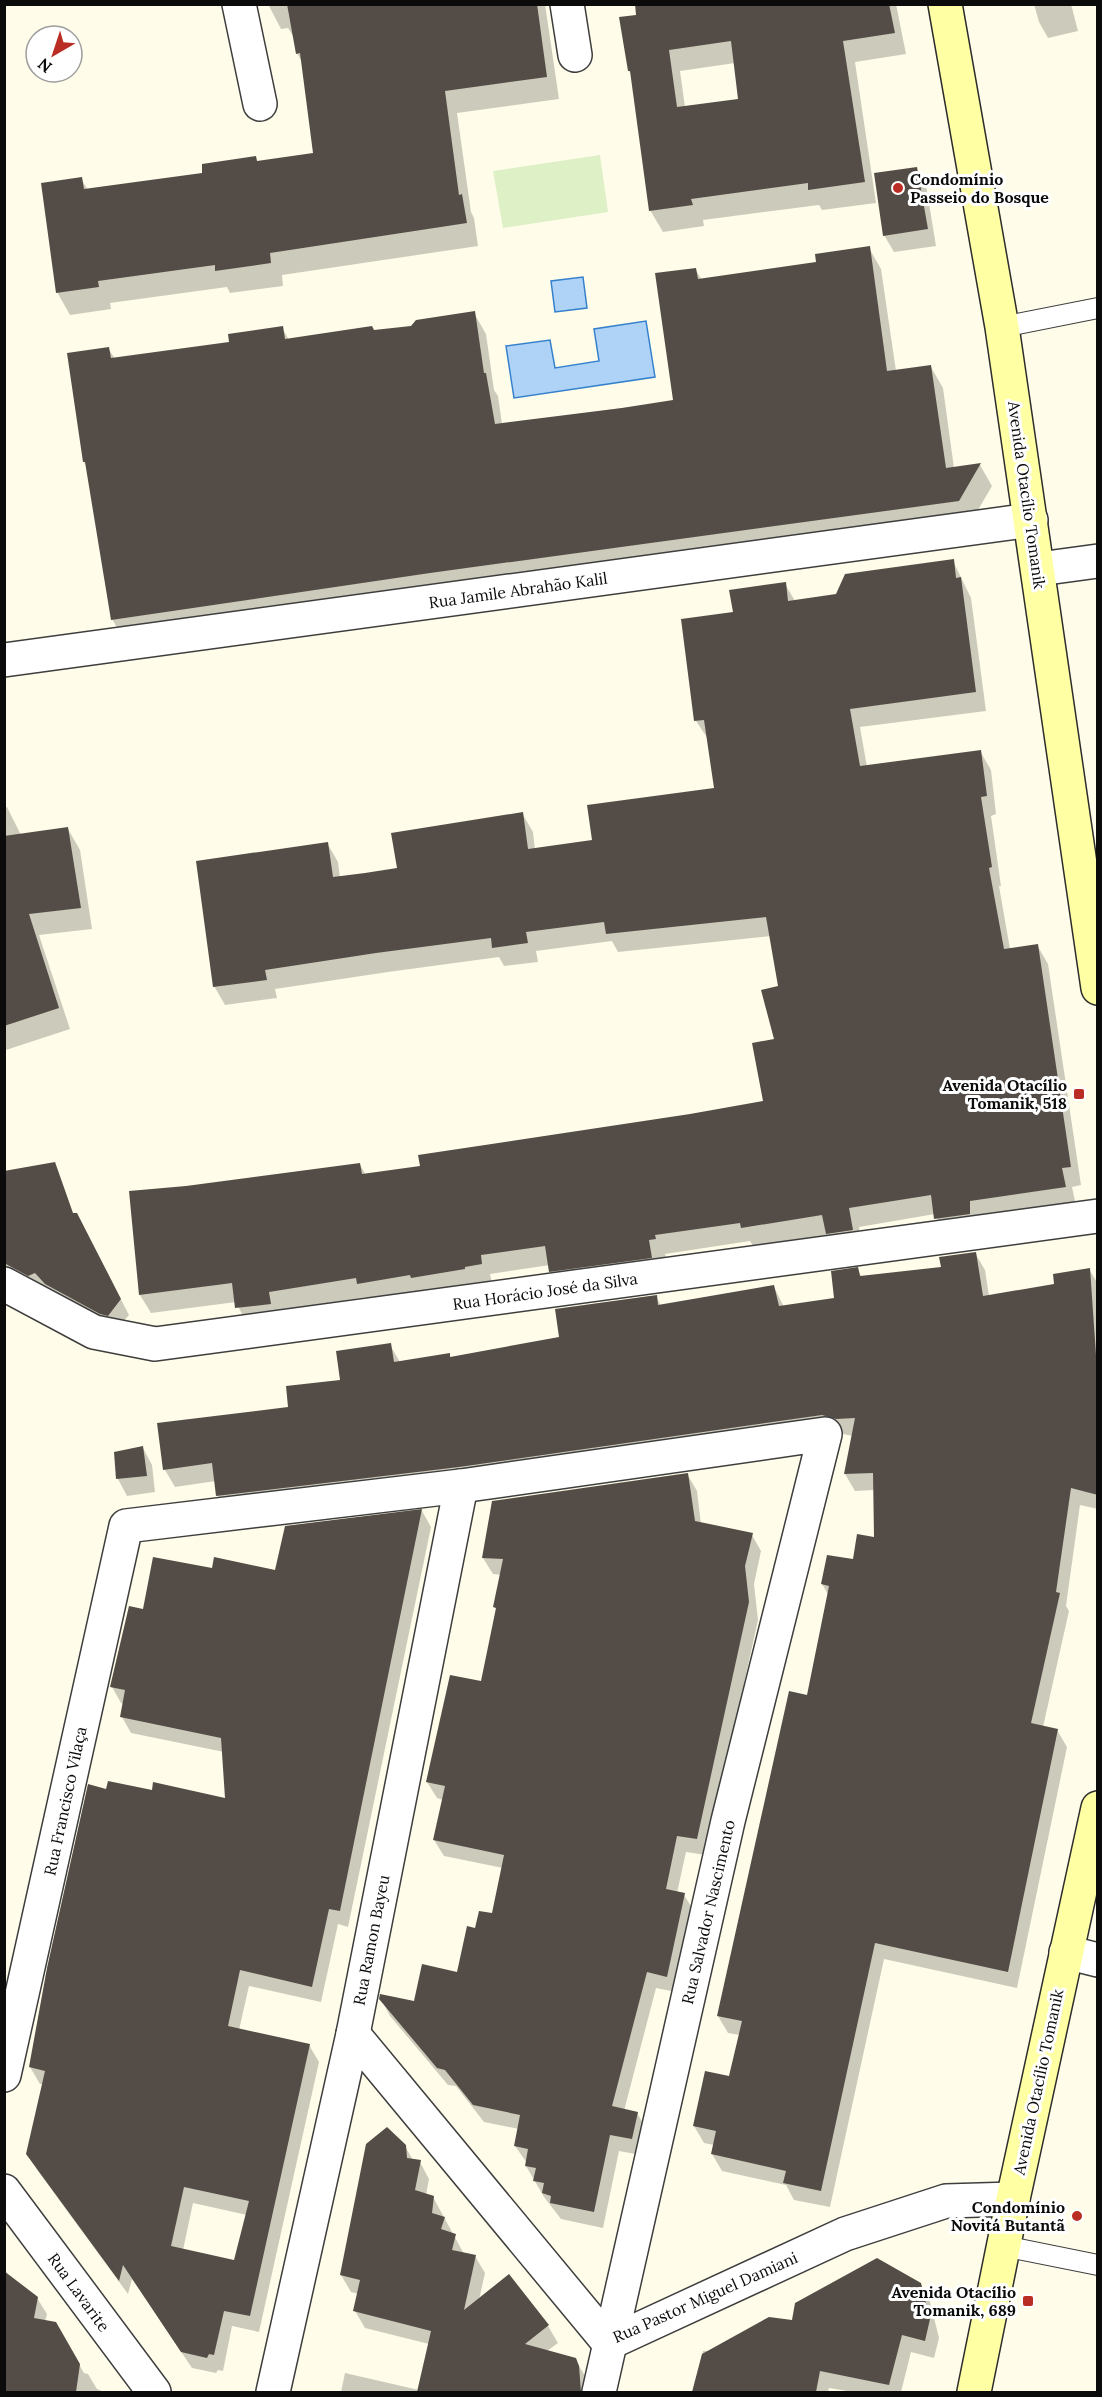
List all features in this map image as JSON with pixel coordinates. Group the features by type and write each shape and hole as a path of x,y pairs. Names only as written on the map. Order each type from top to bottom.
{"street":[{"path":"239,4 260,104"},
{"path":"567,4 575,54"},
{"name":"Avenida Otacílio Tomanik","path":"945,4 1002,327 1098,988"},
{"name":"Rua Jamile Abrahão Kalil","path":"4,660 1031,520"},
{"path":"1038,569 1098,561"},
{"name":"Rua Horácio José da Silva","path":"4,1284 94,1332 155,1344 1098,1216"},
{"name":"Rua Salvador Nascimento","path":"461,1486 825,1434 728,1821 599,2392"},
{"name":"Rua Francisco Vilaça","path":"4,2075 126,1526 461,1486"},
{"name":"Rua Ramon Bayeu","path":"273,2392 352,2034 461,1486"},
{"name":"Avenida Otacílio Tomanik","path":"974,2392 1097,1809"},
{"path":"1066,1952 1098,1960"},
{"name":"Rua Pastor Miguel Damiani","path":"352,2034 609,2343 844,2234 946,2200 1013,2199"},
{"name":"Rua Lavarite","path":"4,2191 154,2392"}],"lane":[{"path":"1002,327 1098,308"},
{"path":"1004,2246 1098,2265"}],"green space":[{"path":"600,155 608,212 503,228 493,171"}],"water":[{"path":"583,277 587,308 555,312 551,281"},
{"path":"646,321 655,377 514,398 506,346 550,340 555,368 599,361 594,329"}],"building":[{"path":"287,4 537,4 547,77 445,91 459,195 462,194 467,223 270,253 271,263 215,271 215,265 98,281 99,287 56,293 41,183 82,177 84,189 202,173 202,164 256,156 257,161 313,153 300,53 296,54"},
{"path":"635,4 889,4 895,33 843,41 865,182 808,190 808,183 691,199 693,205 649,211 630,71 628,71 619,17 636,15","holes":["731,41 738,99 677,107 669,50"]},
{"name":"Condomínio Passeio do Bosque","path":"917,167 928,229 883,236 874,173"},
{"path":"870,246 887,371 931,365 946,468 981,463 959,501 430,573 111,620 85,462 83,462 67,353 109,347 111,358 229,342 228,334 283,326 285,339 372,326 374,330 411,326 416,320 475,311 484,373 486,373 495,424 622,408 673,400 655,273 696,268 698,279 816,262 815,254"},
{"path":"954,559 956,578 961,577 976,692 850,709 860,766 981,750 987,796 981,797 992,867 989,868 1004,949 1038,944 1071,1167 1062,1168 1066,1187 970,1201 970,1214 934,1219 931,1195 849,1208 853,1230 826,1234 822,1215 741,1228 740,1223 655,1235 656,1239 649,1240 652,1258 549,1272 545,1246 481,1255 482,1264 411,1278 410,1275 357,1284 356,1278 269,1292 271,1304 235,1308 232,1283 139,1295 129,1191 186,1186 360,1163 362,1174 420,1166 418,1155 763,1101 752,1043 774,1039 761,990 778,986 766,917 606,934 604,922 526,932 528,943 492,948 491,938 376,953 265,970 267,980 213,987 196,861 328,842 333,877 365,873 397,868 391,833 523,812 528,849 592,840 587,805 714,788 704,720 694,721 681,619 733,612 729,590 786,582 788,601 836,594 845,574"},
{"path":"68,827 81,908 29,914 59,1008 4,1026 4,836"},
{"path":"55,1162 73,1213 77,1213 121,1299 108,1316 100,1314 45,1284 35,1273 28,1276 4,1263 4,1171"},
{"path":"976,1252 983,1296 1054,1284 1053,1274 1090,1268 1098,1384 1098,1495 1071,1488 1056,1592 1060,1593 1031,1723 1058,1729 1008,1972 875,1943 821,2191 783,2183 786,2171 711,2154 716,2131 693,2126 705,2071 729,2076 742,2021 717,2016 789,1691 807,1695 829,1586 821,1584 827,1555 853,1559 857,1534 874,1537 873,1473 844,1474 855,1418 836,1419 822,1415 459,1467 216,1496 212,1463 163,1470 157,1423 288,1407 286,1386 340,1380 336,1351 391,1343 394,1362 450,1353 450,1357 559,1337 555,1309 657,1295 658,1305 774,1285 779,1306 834,1298 831,1271 858,1267 860,1276 941,1267 939,1257"},
{"path":"143,1446 147,1476 116,1479 114,1452"},
{"path":"688,1473 695,1521 753,1533 745,1566 749,1602 697,1839 677,1836 666,1889 685,1893 667,1977 647,1972 612,2106 638,2112 632,2139 610,2135 594,2212 550,2203 551,2196 542,2193 544,2183 533,2181 536,2168 525,2166 528,2149 514,2146 520,2115 473,2105 445,2070 437,2068 379,1999 380,1994 414,2001 422,1964 457,1972 467,1926 475,1928 479,1911 492,1913 504,1855 433,1840 445,1786 426,1782 450,1675 481,1681 496,1608 493,1607 503,1559 482,1558 492,1501"},
{"path":"422,1509 340,1911 329,1909 312,1987 240,1970 228,2026 310,2044 250,2316 224,2311 214,2355 209,2354 207,2358 181,2352 123,2265 119,2281 26,2154 45,2071 29,2067 47,1968 88,1784 106,1789 108,1781 152,1790 153,1782 225,1798 221,1738 120,1717 125,1690 110,1687 129,1606 143,1609 153,1557 212,1568 214,1557 275,1570 285,1526","holes":["184,2187 249,2201 234,2260 171,2246"]},
{"path":"387,2127 406,2145 407,2158 421,2160 415,2190 434,2196 432,2213 445,2217 441,2229 456,2234 452,2250 476,2255 464,2310 509,2274 549,2325 525,2344 576,2358 579,2366 581,2392 417,2392 431,2331 353,2311 360,2280 340,2275 366,2144"},
{"path":"877,2258 921,2283 930,2319 925,2341 902,2335 889,2385 820,2371 816,2392 692,2392 702,2354 769,2317 792,2320 795,2303"},
{"path":"4,2271 38,2297 34,2318 56,2322 80,2364 76,2392 4,2392"}],"place":[{"name":"Condomínio Passeio do Bosque","path":"898,188"},
{"name":"Avenida Otacílio Tomanik, 518","path":"1079,1094"},
{"name":"Condomínio Novitá Butantã","path":"1077,2216"},
{"name":"Avenida Otacílio Tomanik, 689","path":"1028,2301"}]}
